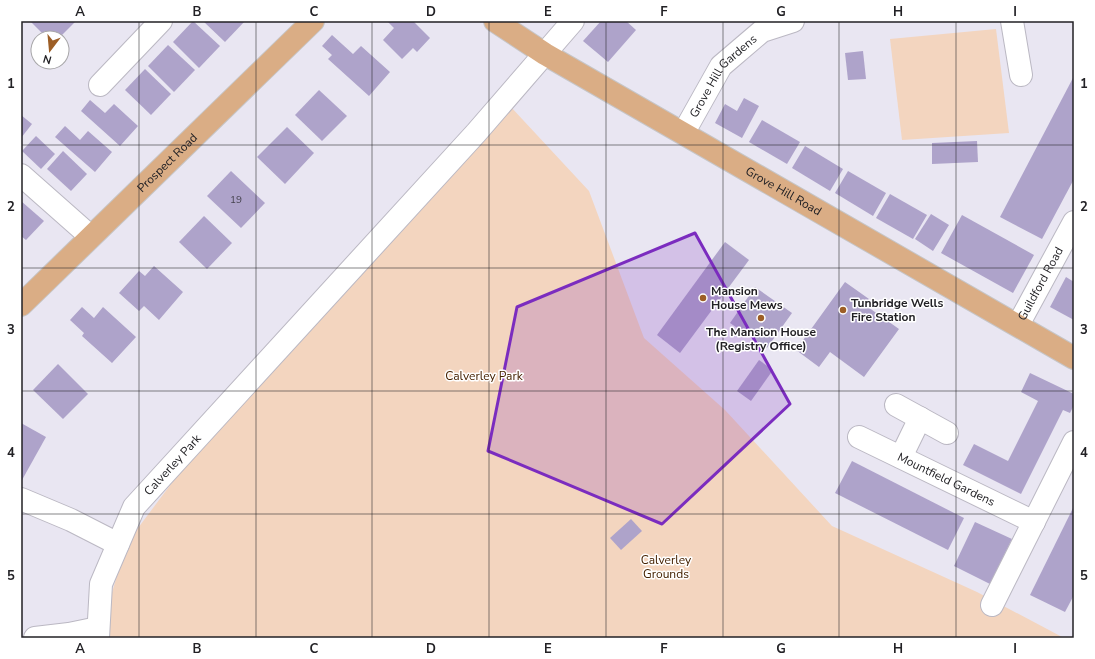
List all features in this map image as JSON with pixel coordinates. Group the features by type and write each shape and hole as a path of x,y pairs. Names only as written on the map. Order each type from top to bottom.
{"main road":[{"name":"Prospect Road","path":"21,305 90,236 313,21"},
{"name":"Grove Hill Road","path":"495,21 545,54 684,132 780,190 1074,358"}],"street":[{"path":"100,85 161,21"},
{"name":"Calverley Park","path":"98,633 101,584 134,507 476,133 572,21"},
{"name":"Grove Hill Gardens","path":"684,132 721,66 762,31 793,21"},
{"path":"1012,21 1020,75"},
{"path":"21,175 90,236"},
{"name":"Guildford Road","path":"1018,325 1074,222"},
{"path":"896,405 947,433"},
{"path":"901,457 920,418"},
{"name":"Mountfield Gardens","path":"859,437 1034,522"},
{"path":"992,605 1074,442"},
{"path":"21,499 71,520 118,544"},
{"path":"35,638 69,634 98,633"}],"highlighted area":[{"path":"695,233 790,404 662,524 488,451 517,307"}],"green space":[{"path":"996,29 1009,133 902,140 890,39"},
{"name":"Calverley Park","path":"510,106 589,191 644,338 725,410 832,526 977,592 1064,638 106,638 103,624 126,544 186,464"}],"building":[{"path":"30,21 76,21 67,30 39,30"},
{"path":"193,21 220,46 199,68 173,42"},
{"path":"203,21 245,21 225,42"},
{"path":"387,21 413,21 430,38 417,52 413,48 402,59 383,40 394,28"},
{"path":"601,21 626,21 636,30 608,62 583,41"},
{"path":"332,35 353,54 361,46 390,72 369,96 328,59 332,55 322,46"},
{"path":"168,45 195,70 174,92 148,66"},
{"path":"863,51 866,79 848,80 845,53"},
{"path":"145,69 171,94 151,115 125,90"},
{"path":"1074,76 1074,179 1042,239 1000,217"},
{"path":"319,90 347,116 322,141 295,115"},
{"path":"744,98 759,106 742,138 715,123 725,104 737,111"},
{"path":"90,100 105,113 114,104 138,126 120,146 81,111"},
{"path":"21,115 32,124 21,138"},
{"path":"762,120 800,142 787,164 749,142"},
{"path":"65,126 80,140 88,131 112,152 95,172 55,137"},
{"path":"287,127 314,153 285,184 257,157"},
{"path":"36,136 55,154 41,169 22,151"},
{"path":"977,141 978,162 932,164 932,143"},
{"path":"805,146 843,169 830,191 792,168"},
{"path":"63,151 87,174 71,191 47,169"},
{"path":"231,171 265,203 241,228 207,196"},
{"path":"848,171 886,193 873,216 835,193"},
{"path":"890,194 927,215 913,239 876,218"},
{"path":"21,201 44,221 26,240 21,236"},
{"path":"931,214 949,225 933,251 915,239"},
{"path":"962,215 1034,255 1013,293 941,253"},
{"path":"204,216 232,243 207,269 179,242"},
{"name":"Mansion House Mews","path":"725,242 749,260 680,353 657,335"},
{"path":"154,266 183,292 159,320 144,306 139,311 119,293 139,271 145,276"},
{"path":"1066,277 1074,282 1074,320 1050,307"},
{"path":"845,282 869,299 865,305 899,329 864,377 830,352 819,367 796,350"},
{"name":"The Mansion House (Registry Office)","path":"755,287 792,313 767,348 730,323"},
{"path":"82,307 94,318 103,307 136,337 112,363 82,336 84,333 70,320"},
{"path":"759,360 773,370 751,401 737,391"},
{"path":"58,364 88,394 63,419 33,390"},
{"path":"1030,373 1074,394 1074,405 1070,413 1063,410 1021,494 963,465 974,444 1008,461 1038,401 1021,392"},
{"path":"21,423 46,437 22,480 21,479"},
{"path":"852,461 964,518 948,550 835,493"},
{"path":"1074,506 1074,595 1065,612 1030,595"},
{"path":"631,519 642,531 621,550 610,538"},
{"path":"975,522 1012,539 990,584 954,566"}],"place":[{"name":"Mansion House Mews","path":"703,298"},
{"name":"Tunbridge Wells Fire Station","path":"843,310"},
{"name":"The Mansion House (Registry Office)","path":"761,318"}],"park label":[{"name":"Calverley Grounds","path":"666,567"}]}
